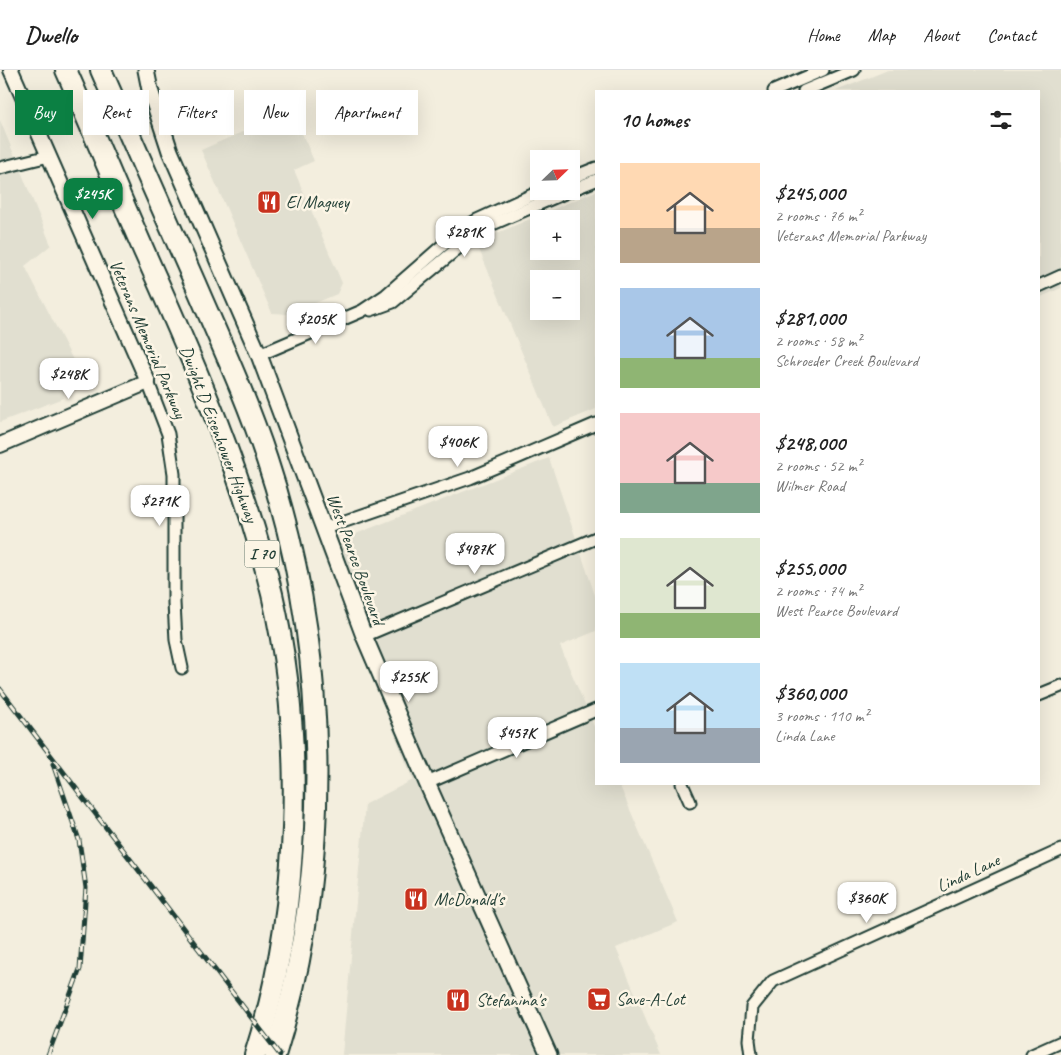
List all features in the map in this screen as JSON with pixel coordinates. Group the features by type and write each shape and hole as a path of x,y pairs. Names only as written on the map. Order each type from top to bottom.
{"highway":[{"name":"Dwight D Eisenhower Highway","path":"66,70 218,422 251,518 274,605 290,718 293,759 291,840 279,956 255,1055"},
{"name":"Dwight D Eisenhower Highway","path":"101,70 110,90"},
{"path":"108,70 113,90"},
{"name":"Dwight D Eisenhower Highway","path":"130,135 246,402 279,498 290,537 305,617 314,697 316,739 312,852 302,941 275,1055"}],"main road":[{"name":"West Pearce Boulevard","path":"146,70 150,90 170,151 259,355 364,636 427,783 549,1055"}],"street":[{"name":"Veterans Memorial Parkway","path":"11,70 148,382 168,434 174,474 174,603 176,640 182,668"},
{"path":"776,90 824,70"},
{"path":"806,90 854,70"},
{"path":"0,168 49,156"},
{"path":"580,174 595,168"},
{"path":"580,187 595,180"},
{"path":"259,355 362,311 378,309 393,302 458,232 477,220 530,196"},
{"path":"424,270 481,229 549,200"},
{"path":"1040,286 1061,276"},
{"path":"0,445 148,382"},
{"path":"325,528 470,478 595,424"},
{"path":"364,636 595,538"},
{"path":"1040,695 1061,686"},
{"path":"427,783 595,710"},
{"path":"682,785 690,802"},
{"name":"Linda Lane","path":"751,1055 749,1040 752,1006 773,982 1061,850"},
{"path":"1032,1055 1061,1042"}],"shaded area":[{"path":"888,70 1061,70 1061,288 1040,298 1040,90 838,90"},
{"path":"0,120 51,245 25,266 73,360 63,398 0,422"},
{"path":"244,131 244,135 303,135 314,161 294,170 342,283 337,294 289,314 272,313 201,150"},
{"path":"595,191 595,409 553,427 476,242 530,219 530,260 580,260 580,210 551,210 575,200 580,200 580,198"},
{"path":"549,458 595,595 595,631 560,646 595,729 595,785 619,785 678,922 616,948 661,1055 342,1055 365,804 413,780 320,548"}],"railway":[{"path":"0,689 280,1055"},
{"path":"48,1055 80,969 86,888 79,840 53,764"}],"place":[{"name":"El Maguey","path":"269,202"},
{"name":"McDonald's","path":"416,899"},
{"name":"Save-A-Lot","path":"599,999"},
{"name":"Stefanina's","path":"458,1000"}]}
